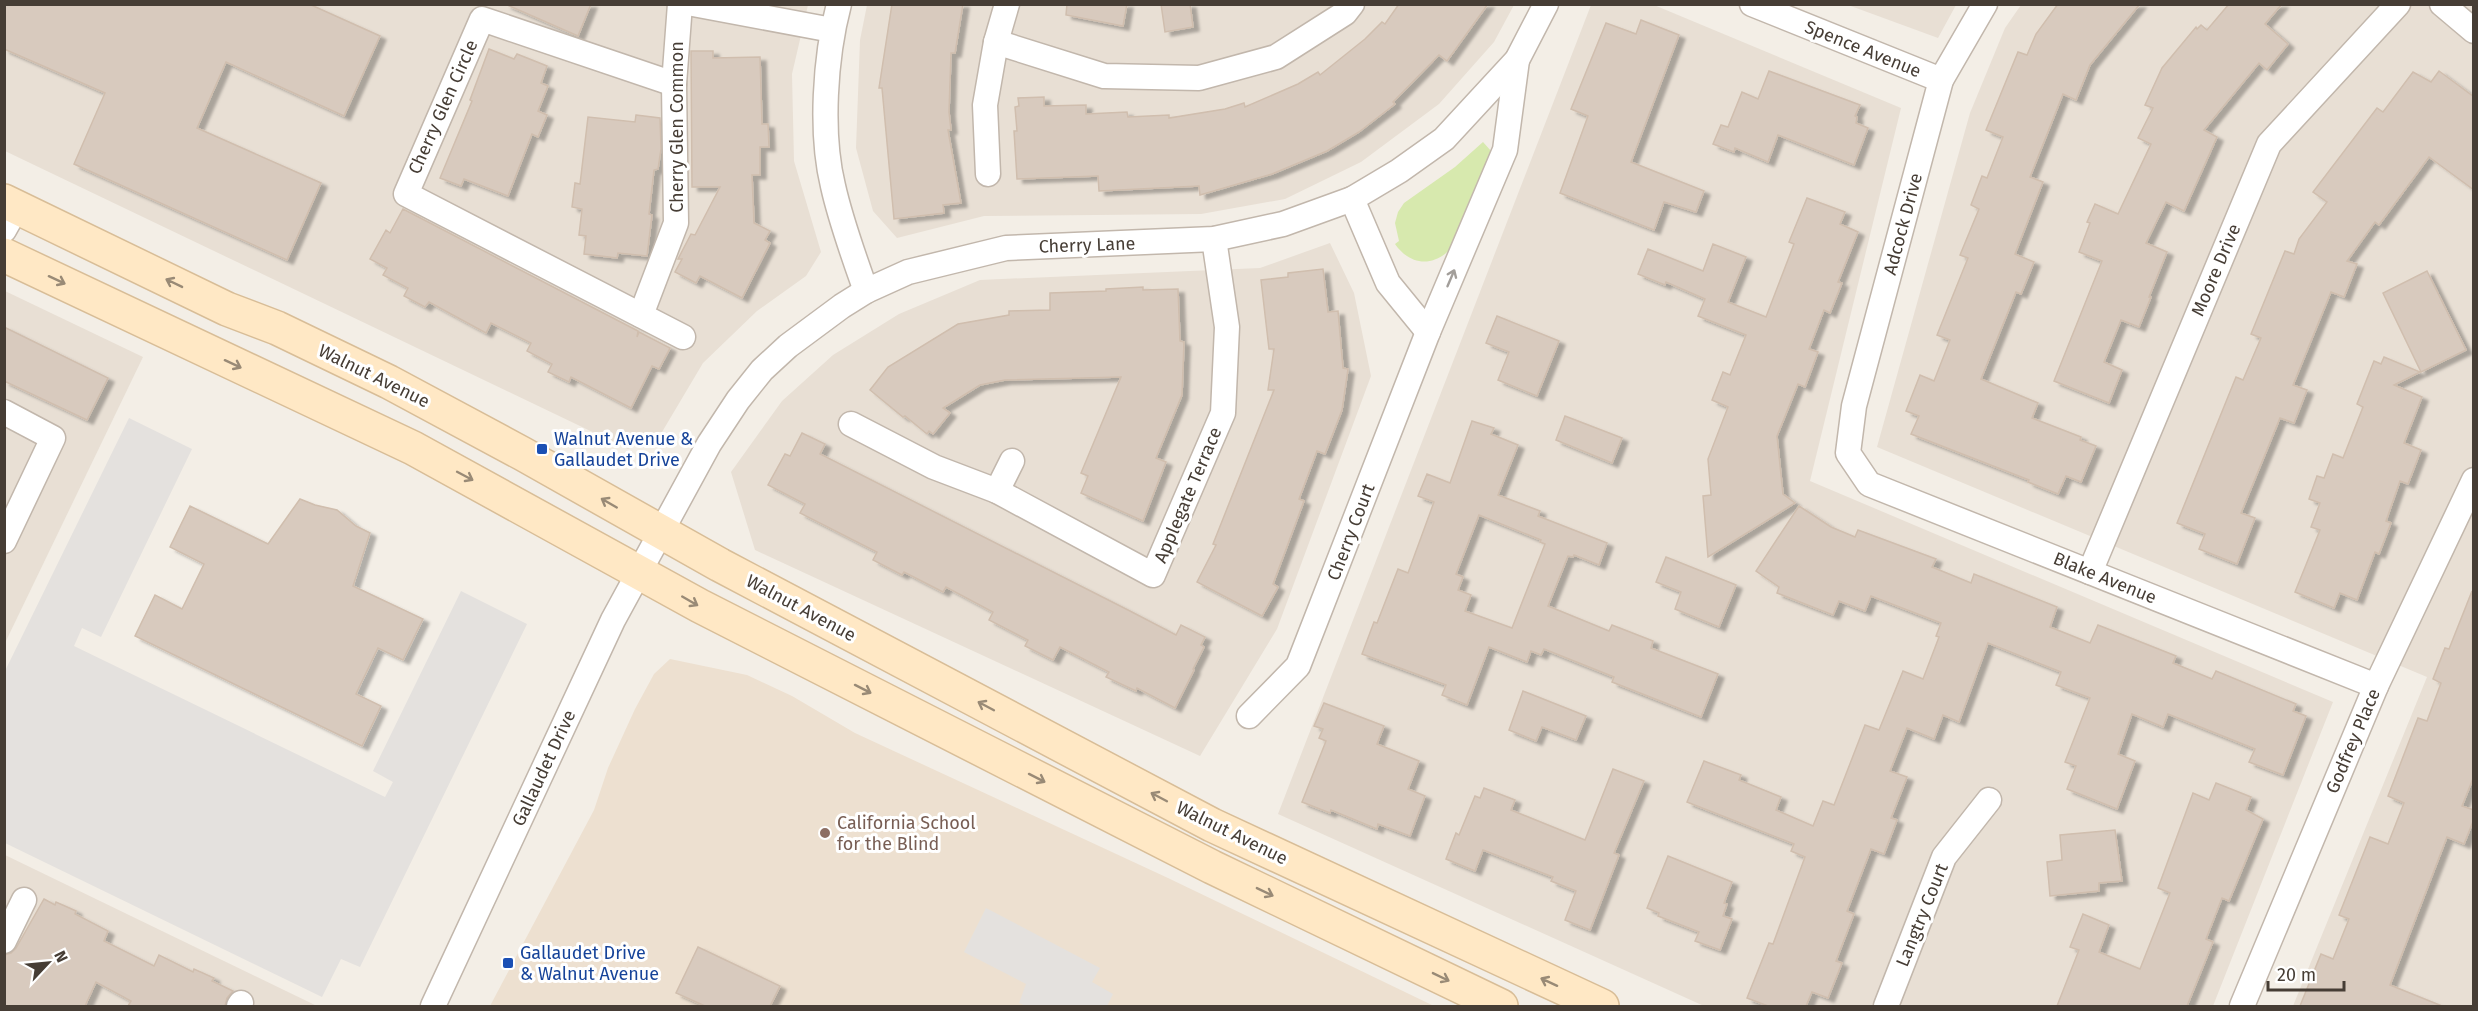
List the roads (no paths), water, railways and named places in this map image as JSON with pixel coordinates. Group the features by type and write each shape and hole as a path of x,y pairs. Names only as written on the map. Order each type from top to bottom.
{"main road":[{"name":"Walnut Avenue","path":"8,213 227,309 277,328 389,382 523,454 660,532 1212,825 1602,1006"},
{"path":"4,255 413,448 700,606 1212,867 1501,1006"}],"street":[{"name":"Cherry Glen Common","path":"641,315 676,223 674,84 680,4"},
{"path":"693,4 832,30"},
{"path":"839,4 832,30 827,78 826,122 832,184 866,291"},
{"path":"988,174 985,105 996,42 1007,4"},
{"path":"996,42 1104,75 1199,78 1276,57 1345,13 1352,4"},
{"name":"Cherry Lane","path":"660,532 709,444 738,400 762,370 788,346 866,291 908,272 1006,248 1214,239 1283,224 1352,199 1399,171 1444,139 1517,60 1546,4"},
{"name":"Spence Avenue","path":"1752,4 1941,80"},
{"name":"Adcock Drive","path":"1848,453 1854,406 1941,80 1985,4"},
{"name":"Moore Drive","path":"2090,572 2269,144 2398,4"},
{"path":"2442,4 2474,31"},
{"name":"Cherry Glen Circle","path":"674,84 482,20 406,194 683,337"},
{"name":"Cherry Court","path":"1249,716 1298,666 1428,332 1505,150 1517,60"},
{"path":"1352,199 1388,283 1428,332"},
{"name":"Applegate Terrace","path":"851,424 934,467 997,491 1153,574 1223,413 1227,327 1214,239"},
{"path":"4,412 53,438 4,541"},
{"name":"Blake Avenue","path":"1848,453 1869,484 2376,686"},
{"path":"997,491 1012,461"},
{"name":"Godfrey Place","path":"2242,1006 2376,686 2474,480"},
{"name":"Gallaudet Drive","path":"433,1006 609,630 660,532"},
{"name":"Langtry Court","path":"1886,1006 1944,857 1989,800"},
{"path":"4,941 24,900"}],"place":[{"name":"Walnut Avenue & Gallaudet Drive","path":"542,449"},
{"name":"California School for the Blind","path":"825,833"},
{"name":"Gallaudet Drive & Walnut Avenue","path":"508,963"}]}
